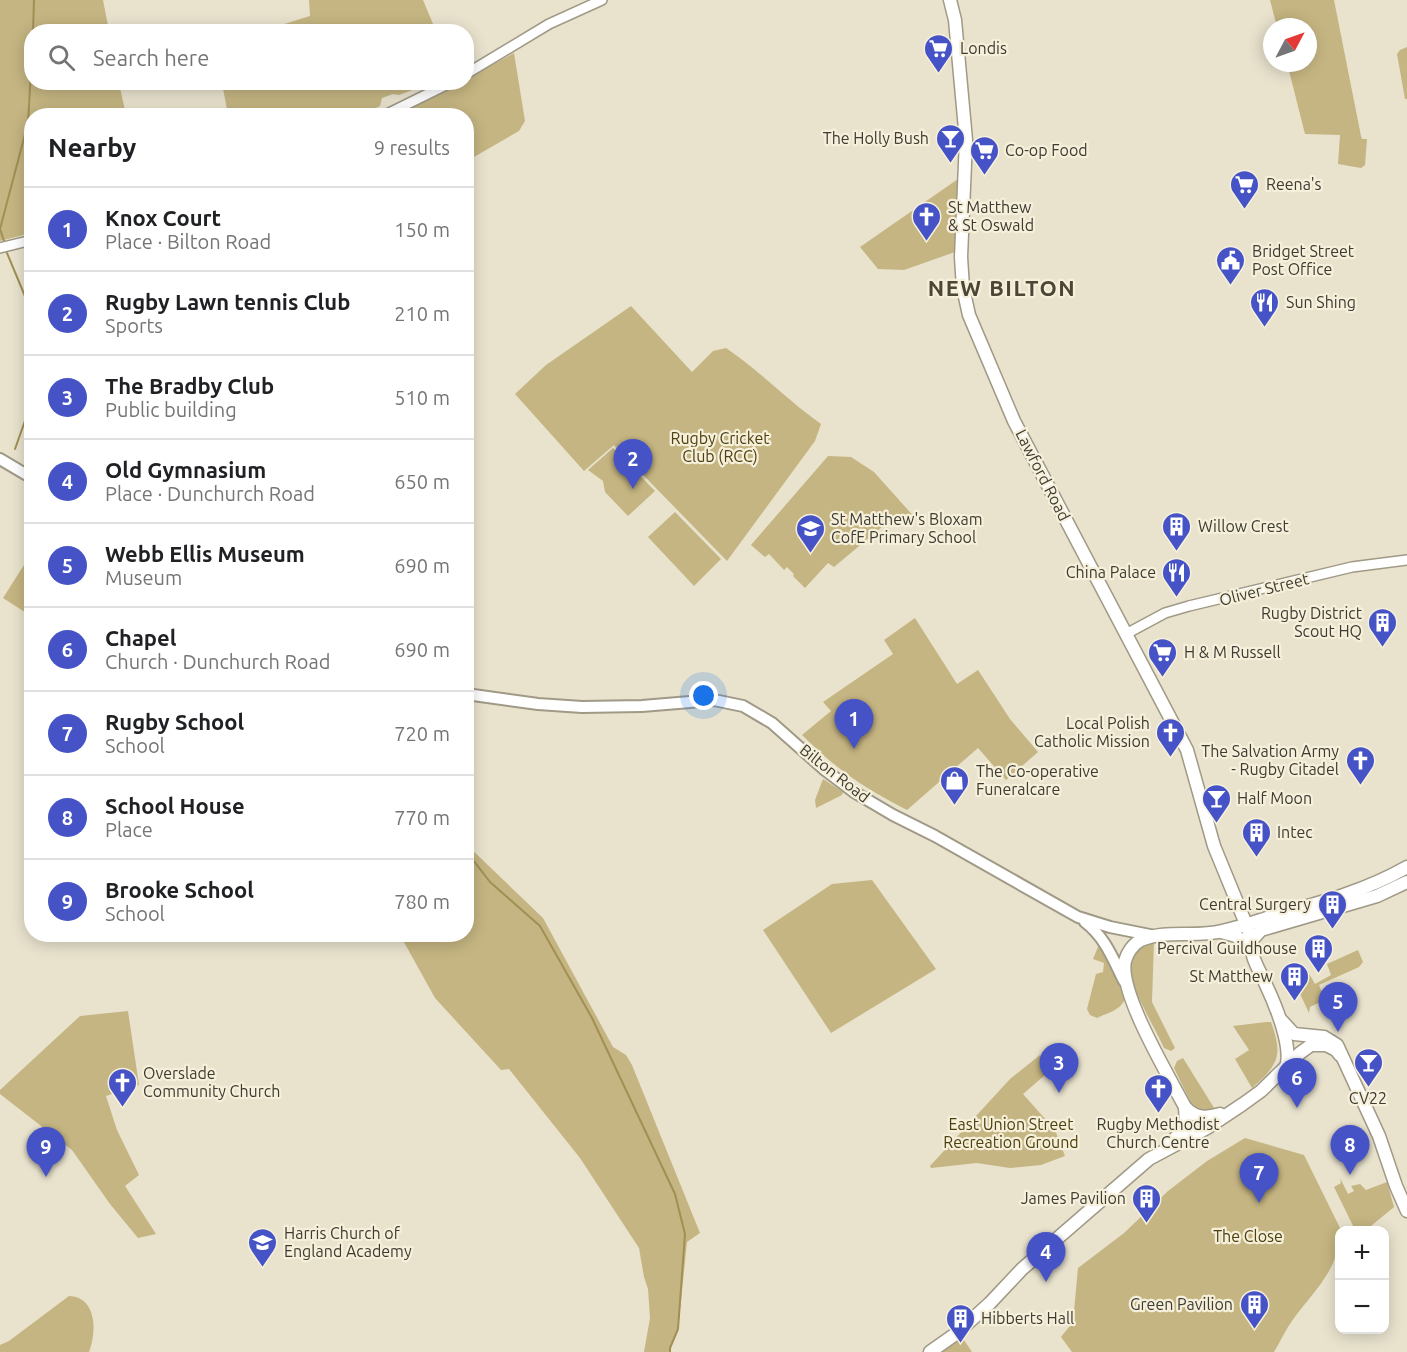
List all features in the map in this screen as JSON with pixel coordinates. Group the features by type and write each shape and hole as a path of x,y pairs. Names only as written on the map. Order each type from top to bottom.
{"main road":[{"name":"Lawford Road","path":"950,0 955,20 966,140 961,257 963,288 969,315 1014,421 1187,750 1214,846 1246,923 1251,945"},
{"path":"0,459 24,473"},
{"name":"Bilton Road","path":"474,695 538,704 582,707 642,706 714,700 743,706 772,723 825,770 854,792 1078,917 1110,927 1155,936 1221,932 1356,891 1407,867"},
{"path":"1286,1068 1288,1048 1251,945 1261,930 1377,896 1407,882"},
{"path":"1078,917 1096,931 1104,942 1127,986 1148,1036 1185,1107 1191,1114 1207,1118 1230,1111"},
{"name":"Bilton Road","path":"1221,932 1236,936 1251,945"},
{"path":"1127,986 1124,970 1128,954 1139,941 1155,936"},
{"path":"1276,1013 1290,1032 1301,1036 1321,1036 1337,1045 1379,1136 1407,1211"},
{"path":"930,1352 957,1333 1022,1269 1149,1159 1167,1147 1190,1138 1260,1091 1311,1045 1326,1045 1340,1055"},
{"path":"1167,1147 1186,1126 1185,1107"}],"street":[{"path":"474,69 549,24 602,0"},
{"path":"399,108 436,90"},
{"path":"0,248 24,242"},
{"name":"Oliver Street","path":"1126,634 1165,613 1189,606 1353,567 1407,560"}],"green space":[{"path":"0,0 103,0 108,24 24,24 24,90 121,90 124,108 24,108 24,235 0,241"},
{"path":"309,0 423,0 433,24 284,24 310,16"},
{"path":"1270,0 1334,0 1361,136 1362,139 1367,139 1365,165 1361,168 1338,164 1340,135 1305,134 1289,72 1317,72 1317,18 1275,18"},
{"path":"1407,47 1407,99 1405,99 1397,54"},
{"path":"514,53 525,121 519,131 474,157 474,108 411,108 445,90 474,90 474,74"},
{"path":"223,90 412,90 382,98 380,106 376,108 227,108"},
{"path":"958,179 955,252 904,270 878,269 860,247"},
{"name":"Rugby Cricket Club (RCC)","path":"631,306 692,372 713,351 726,348 821,424 815,441 727,561 614,445 584,471 515,394 546,365"},
{"path":"613,448 655,491 628,516 605,492 603,481 588,470"},
{"path":"828,456 851,457 874,472 917,520 904,514 889,521 834,567 828,563 805,588 787,567 784,570 769,554 765,557 751,545"},
{"path":"675,512 721,559 694,586 648,537"},
{"path":"24,565 24,612 3,598"},
{"path":"915,618 957,684 978,670 1010,719 1038,752 1006,780 978,748 907,810 852,777 802,735 831,711 823,702 893,654 884,640"},
{"path":"823,779 843,792 842,795 816,808 815,800"},
{"path":"474,852 543,918 613,1047 626,1055 632,1065 700,1233 687,1242 678,1330 670,1352 644,1352 650,1318 648,1289 639,1248 580,1158 509,1069 501,1070 435,998 404,942 474,942"},
{"path":"872,880 936,969 831,1033 763,930 832,884"},
{"path":"1154,941 1152,1002 1175,1048 1171,1051 1164,1048 1140,1000 1131,976 1135,954 1143,946"},
{"path":"1100,942 1125,998 1117,1008 1097,1018 1090,1015 1087,1009 1096,974 1103,972 1104,963 1093,959"},
{"path":"1358,950 1363,962 1359,967 1319,985 1325,1000 1310,1007 1309,1013 1295,983 1289,986 1287,979 1307,970 1315,984 1331,975 1327,964"},
{"path":"128,1011 139,1085 106,1096 117,1130 139,1175 125,1186 156,1234 138,1238 110,1204 72,1150 0,1094 0,1090 80,1016"},
{"path":"1271,1022 1275,1034 1276,1059 1273,1066 1252,1088 1235,1059 1249,1050 1233,1026"},
{"name":"East Union Street Recreation Ground","path":"1040,1055 1052,1069 1023,1094 1055,1130 1065,1156 1041,1165 1010,1168 977,1163 931,1168 930,1166 1010,1079"},
{"path":"1183,1058 1216,1111 1202,1114 1193,1107 1174,1068 1177,1061"},
{"name":"The Close","path":"1245,1138 1304,1155 1339,1226 1335,1226 1335,1259 1329,1271 1296,1315 1274,1352 1072,1352 1061,1337 1073,1322 1078,1268 1124,1233 1168,1191 1207,1161"},
{"path":"1340,1178 1348,1194 1354,1191 1351,1186 1360,1184 1366,1190 1387,1182 1394,1207 1371,1226 1353,1226 1334,1187 1341,1183"},
{"path":"69,1296 85,1302 90,1309 94,1326 89,1352 0,1352 0,1345 9,1341"},
{"path":"962,1337 972,1352 940,1352 960,1338"}],"waterway":[{"path":"33,24 34,0"},
{"path":"29,108 30,90"},
{"path":"4,241 0,229 24,138"},
{"path":"7,253 24,294"},
{"path":"15,449 24,424"},
{"path":"474,861 490,882 540,926 592,1018 675,1194 685,1234 678,1329 670,1352"}],"place":[{"name":"Londis","path":"939,74"},
{"name":"The Holly Bush","path":"950,164"},
{"name":"Co-op Food","path":"984,176"},
{"name":"Reena's","path":"1245,210"},
{"name":"St Matthew & St Oswald","path":"927,242"},
{"name":"Bridget Street Post Office","path":"1231,286"},
{"name":"Sun Shing","path":"1265,328"},
{"name":"Rugby Lawn tennis Club","path":"633,489"},
{"name":"Willow Crest","path":"1177,552"},
{"name":"St Matthew's Bloxam CofE Primary School","path":"810,554"},
{"name":"China Palace","path":"1177,598"},
{"name":"Rugby District Scout HQ","path":"1383,648"},
{"name":"H & M Russell","path":"1163,678"},
{"name":"Knox Court","path":"854,749"},
{"name":"Local Polish Catholic Mission","path":"1171,758"},
{"name":"The Salvation Army - Rugby Citadel","path":"1360,786"},
{"name":"The Co-operative Funeralcare","path":"955,806"},
{"name":"Half Moon","path":"1216,824"},
{"name":"Intec","path":"1256,858"},
{"name":"Central Surgery","path":"1332,930"},
{"name":"Percival Guildhouse","path":"1318,974"},
{"name":"St Matthew","path":"1294,1002"},
{"name":"Webb Ellis Museum","path":"1338,1032"},
{"name":"CV22","path":"1368,1088"},
{"name":"The Bradby Club","path":"1059,1093"},
{"name":"Overslade Community Church","path":"122,1108"},
{"name":"Chapel","path":"1297,1108"},
{"name":"Rugby Methodist Church Centre","path":"1158,1114"},
{"name":"School House","path":"1350,1175"},
{"name":"Brooke School","path":"46,1177"},
{"name":"Rugby School","path":"1259,1203"},
{"name":"James Pavilion","path":"1147,1224"},
{"name":"Harris Church of England Academy","path":"263,1268"},
{"name":"Old Gymnasium","path":"1046,1282"},
{"name":"Green Pavilion","path":"1254,1330"},
{"name":"Hibberts Hall","path":"960,1344"}],"district":[{"name":"NEW BILTON","path":"1002,288"}]}
